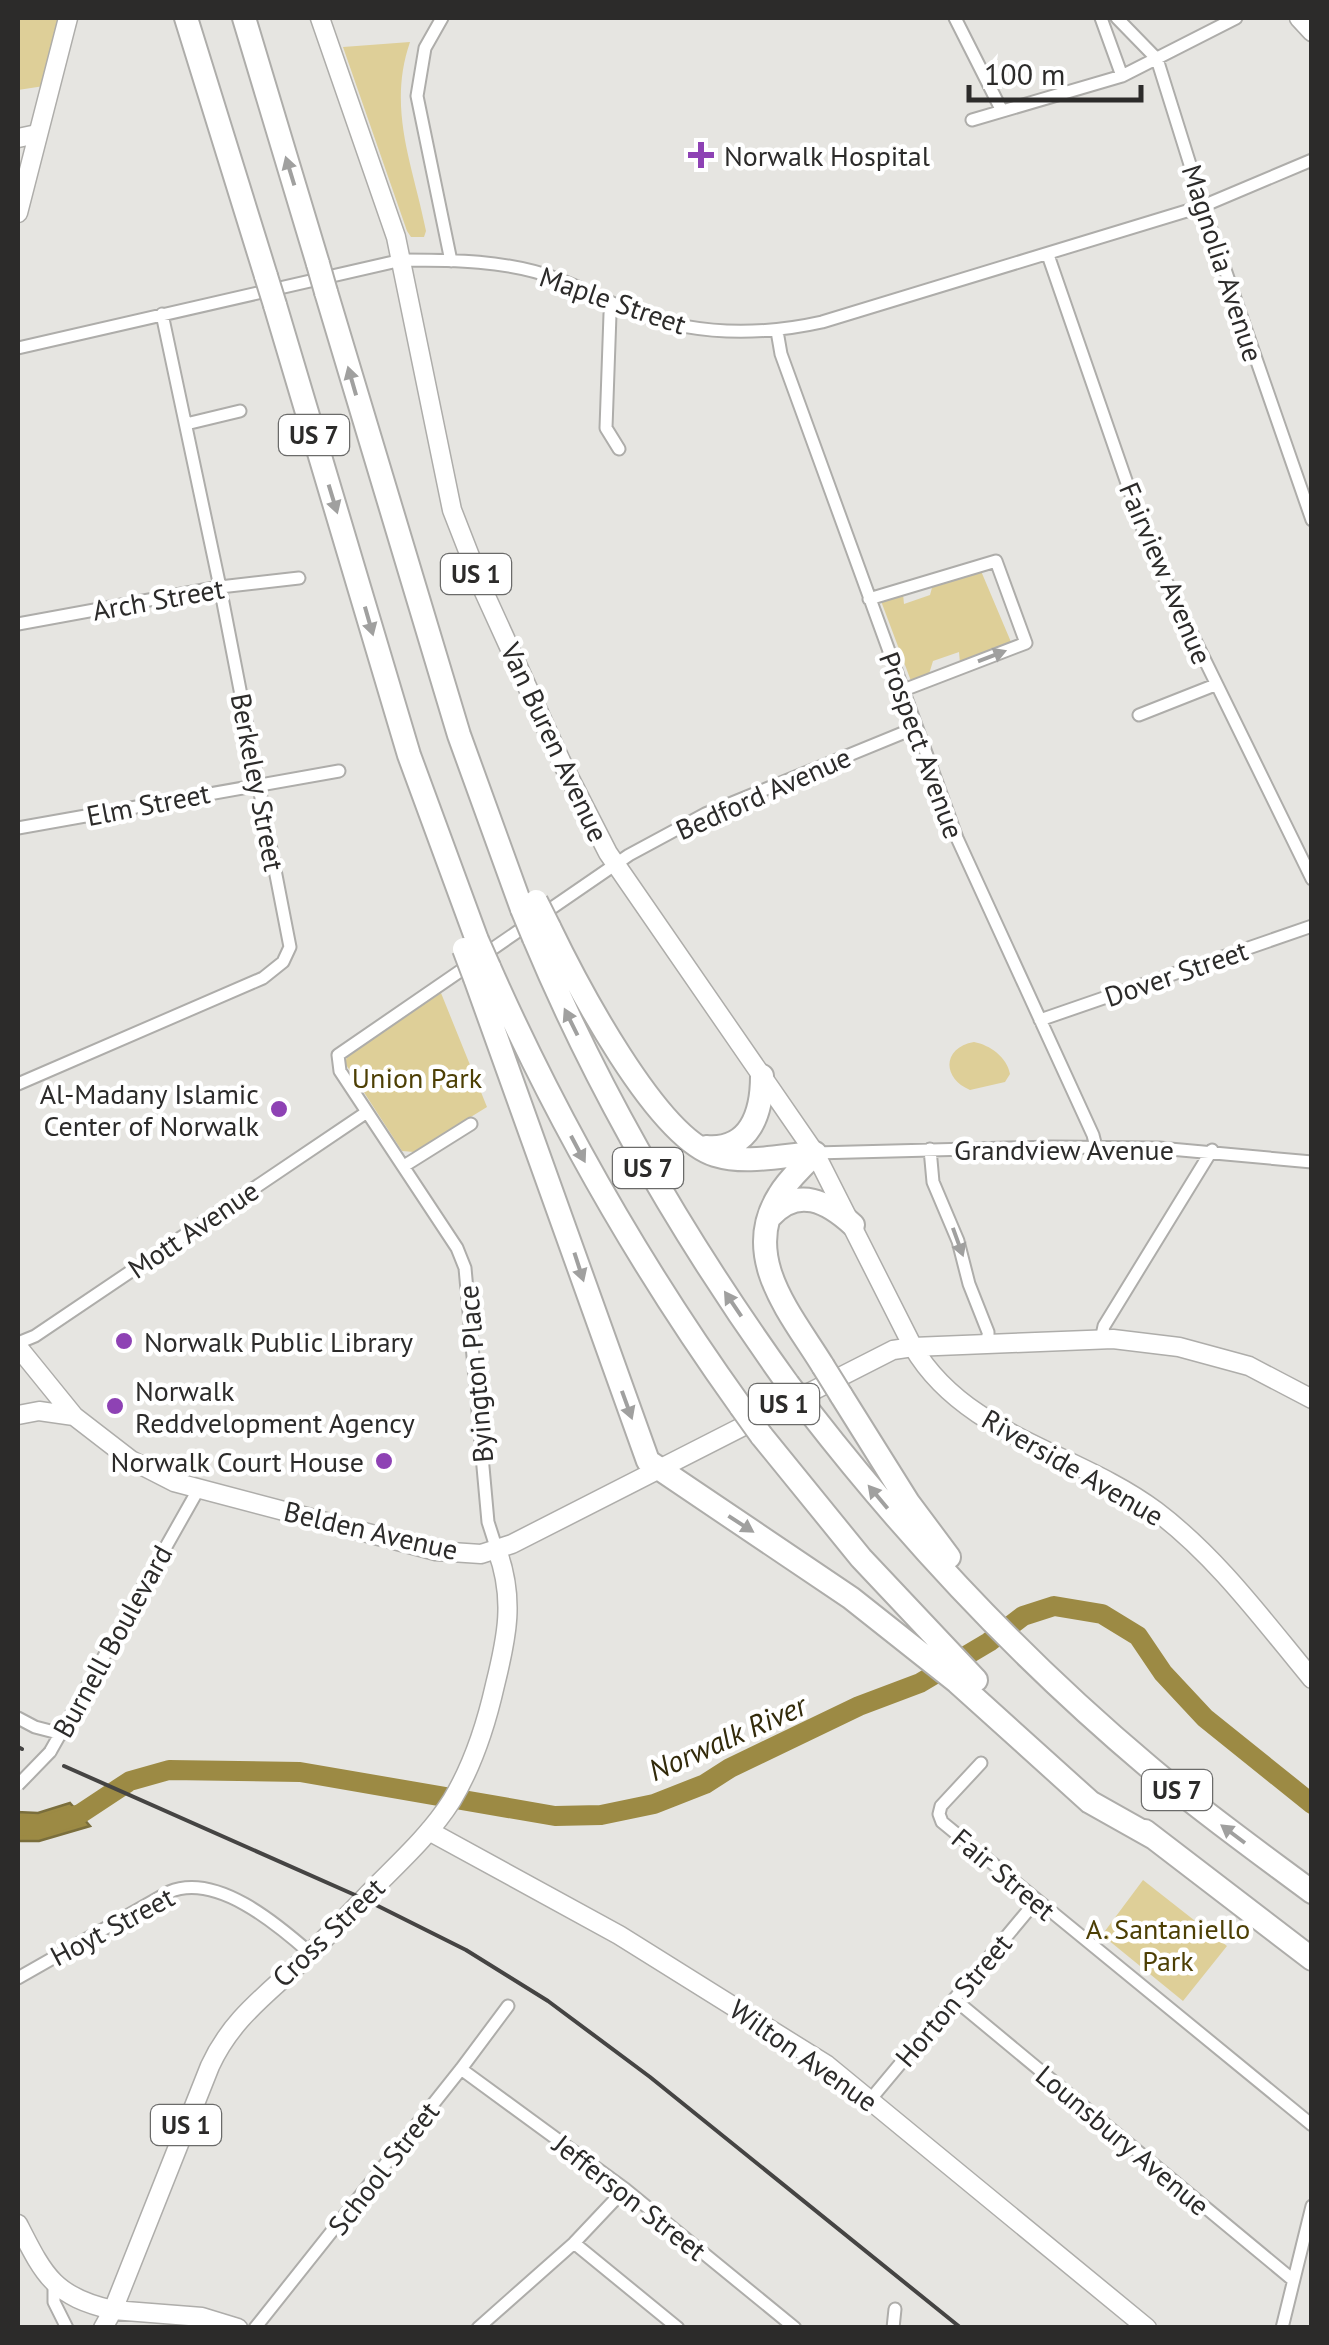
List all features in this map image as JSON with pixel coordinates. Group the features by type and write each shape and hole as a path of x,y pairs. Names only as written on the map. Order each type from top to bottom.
{"highway":[{"name":"US 7","path":"190,18 385,676 470,944 482,973 616,1216 760,1435 852,1547 995,1708 1154,1838 1312,1958"},
{"name":"US 7","path":"244,18 468,766 541,932 582,1046 642,1157 706,1264 788,1384 890,1512 972,1593 1050,1680 1160,1776 1312,1892"},
{"path":"541,932 614,1045 658,1106 693,1144 713,1155 736,1159 815,1154"},
{"path":"482,973 643,1450 659,1471 826,1580 995,1708"},
{"path":"693,1144 723,1146 746,1134 760,1109 762,1076"},
{"path":"815,1154 780,1193 766,1224 764,1249 770,1276 918,1517 972,1593"},
{"path":"766,1224 782,1206 804,1199 832,1206 854,1225"}],"main road":[{"path":"18,213 68,18"},
{"name":"Van Buren Avenue","path":"320,18 402,260 456,529 567,774 615,865 815,1154 913,1347"},
{"path":"1299,18 1312,32"},
{"path":"18,138 37,134"},
{"name":"Belden Avenue","path":"18,1345 74,1416 132,1460 198,1490 436,1551 472,1554 496,1550 659,1471 714,1439 892,1350 1101,1340 1179,1347 1249,1366 1312,1398"},
{"name":"Riverside Avenue","path":"913,1347 920,1360 979,1414 1154,1509 1191,1540 1235,1587 1312,1678"},
{"path":"18,1414 39,1411 74,1416"},
{"name":"Cross Street","path":"113,2310 216,2054 243,2014 310,1953 429,1831 473,1756 487,1716 504,1642 508,1583 496,1550"},
{"name":"Wilton Avenue","path":"429,1831 620,1934 828,2065 1146,2328"},
{"path":"18,2224 54,2286 77,2300 113,2310 202,2317 238,2328"},
{"name":"US 1","path":"103,2328 113,2310"}],"street":[{"path":"442,18 425,48 417,96 451,260"},
{"path":"955,18 1002,112"},
{"path":"1101,18 1122,76"},
{"name":"Magnolia Avenue","path":"1117,18 1157,58 1203,206 1312,520"},
{"path":"972,120 1122,76 1236,18"},
{"name":"Maple Street","path":"18,348 402,260 497,265 552,277 650,318 688,327 777,332 1048,256 1203,206 1312,160"},
{"name":"Fairview Avenue","path":"1048,256 1148,544 1312,880"},
{"path":"614,304 610,314 606,428 619,449"},
{"name":"Berkeley Street","path":"18,1084 263,978 283,962 290,948 220,586 162,314"},
{"name":"Prospect Avenue","path":"777,332 781,354 902,692 969,867 1094,1135 1096,1147"},
{"path":"186,424 240,411"},
{"path":"869,599 996,560 1020,626 1026,643 902,692"},
{"name":"Arch Street","path":"18,624 220,586 299,578"},
{"path":"1139,715 1215,684"},
{"name":"Bedford Avenue","path":"338,1055 615,865 705,814 915,728"},
{"name":"Elm Street","path":"18,828 338,771"},
{"name":"Dover Street","path":"1040,1020 1312,926"},
{"name":"Byington Place","path":"338,1055 338,1067 456,1248 465,1268 488,1522 496,1550"},
{"name":"Mott Avenue","path":"18,1345 367,1112"},
{"path":"404,1166 471,1124"},
{"name":"Grandview Avenue","path":"815,1154 1096,1147 1212,1150 1311,1162"},
{"path":"930,1150 933,1182 958,1241 968,1284 988,1332 988,1344"},
{"path":"1101,1340 1104,1326 1212,1150"},
{"name":"Burnell Boulevard","path":"18,1785 62,1734 198,1490"},
{"path":"18,1718 62,1734"},
{"name":"Fair Street","path":"980,1763 941,1806 940,1818 1036,1901 1312,2124"},
{"name":"Hoyt Street","path":"18,1978 169,1892 185,1887 220,1894 256,1909 310,1953"},
{"name":"Horton Street","path":"870,2100 1036,1901"},
{"name":"Lounsbury Avenue","path":"954,1999 1293,2280"},
{"name":"School Street","path":"255,2328 508,2006"},
{"name":"Jefferson Street","path":"461,2070 625,2190 795,2328"},
{"path":"483,2326 574,2243 625,2190"},
{"path":"1282,2328 1312,2206"},
{"path":"574,2243 678,2328"},
{"path":"54,2286 54,2302 67,2328"},
{"path":"893,2328 894,2309"}],"green space":[{"path":"18,18 63,18 44,86 18,90"},
{"path":"410,42 401,91 402,114 426,231 424,237 411,237 407,231 343,47"},
{"path":"981,571 1011,642 960,663 959,652 933,661 929,674 911,681 881,601 903,594 904,604 930,595 933,584"},
{"name":"Union Park","path":"441,993 487,1107 414,1152 402,1151 345,1063 348,1054"},
{"path":"974,1042 1002,1057 1010,1074 1005,1082 970,1090 954,1078 950,1071 951,1056"},
{"name":"A. Santaniello Park","path":"1143,1880 1227,1946 1183,2001 1102,1935"}],"shaded area":[{"path":"70,1803 90,1826 39,1841 18,1841 18,1812 38,1813"}],"waterway":[{"name":"Norwalk River","path":"18,1825 44,1826 80,1814 130,1781 169,1770 300,1772 555,1816 601,1815 654,1804 705,1784 859,1706 920,1683 989,1642 1023,1616 1054,1606 1102,1614 1138,1636 1163,1673 1205,1718 1312,1804"}],"railway":[{"path":"18,1747 22,1749"},
{"path":"64,1766 364,1899 466,1950 548,2001 650,2077 961,2328"}],"place":[{"name":"Norwalk Hospital","path":"701,155"},
{"name":"Al-Madany Islamic Center of Norwalk","path":"279,1109"},
{"name":"Norwalk Public Library","path":"124,1341"},
{"name":"Norwalk Reddvelopment Agency","path":"115,1406"},
{"name":"Norwalk Court House","path":"384,1461"}]}
